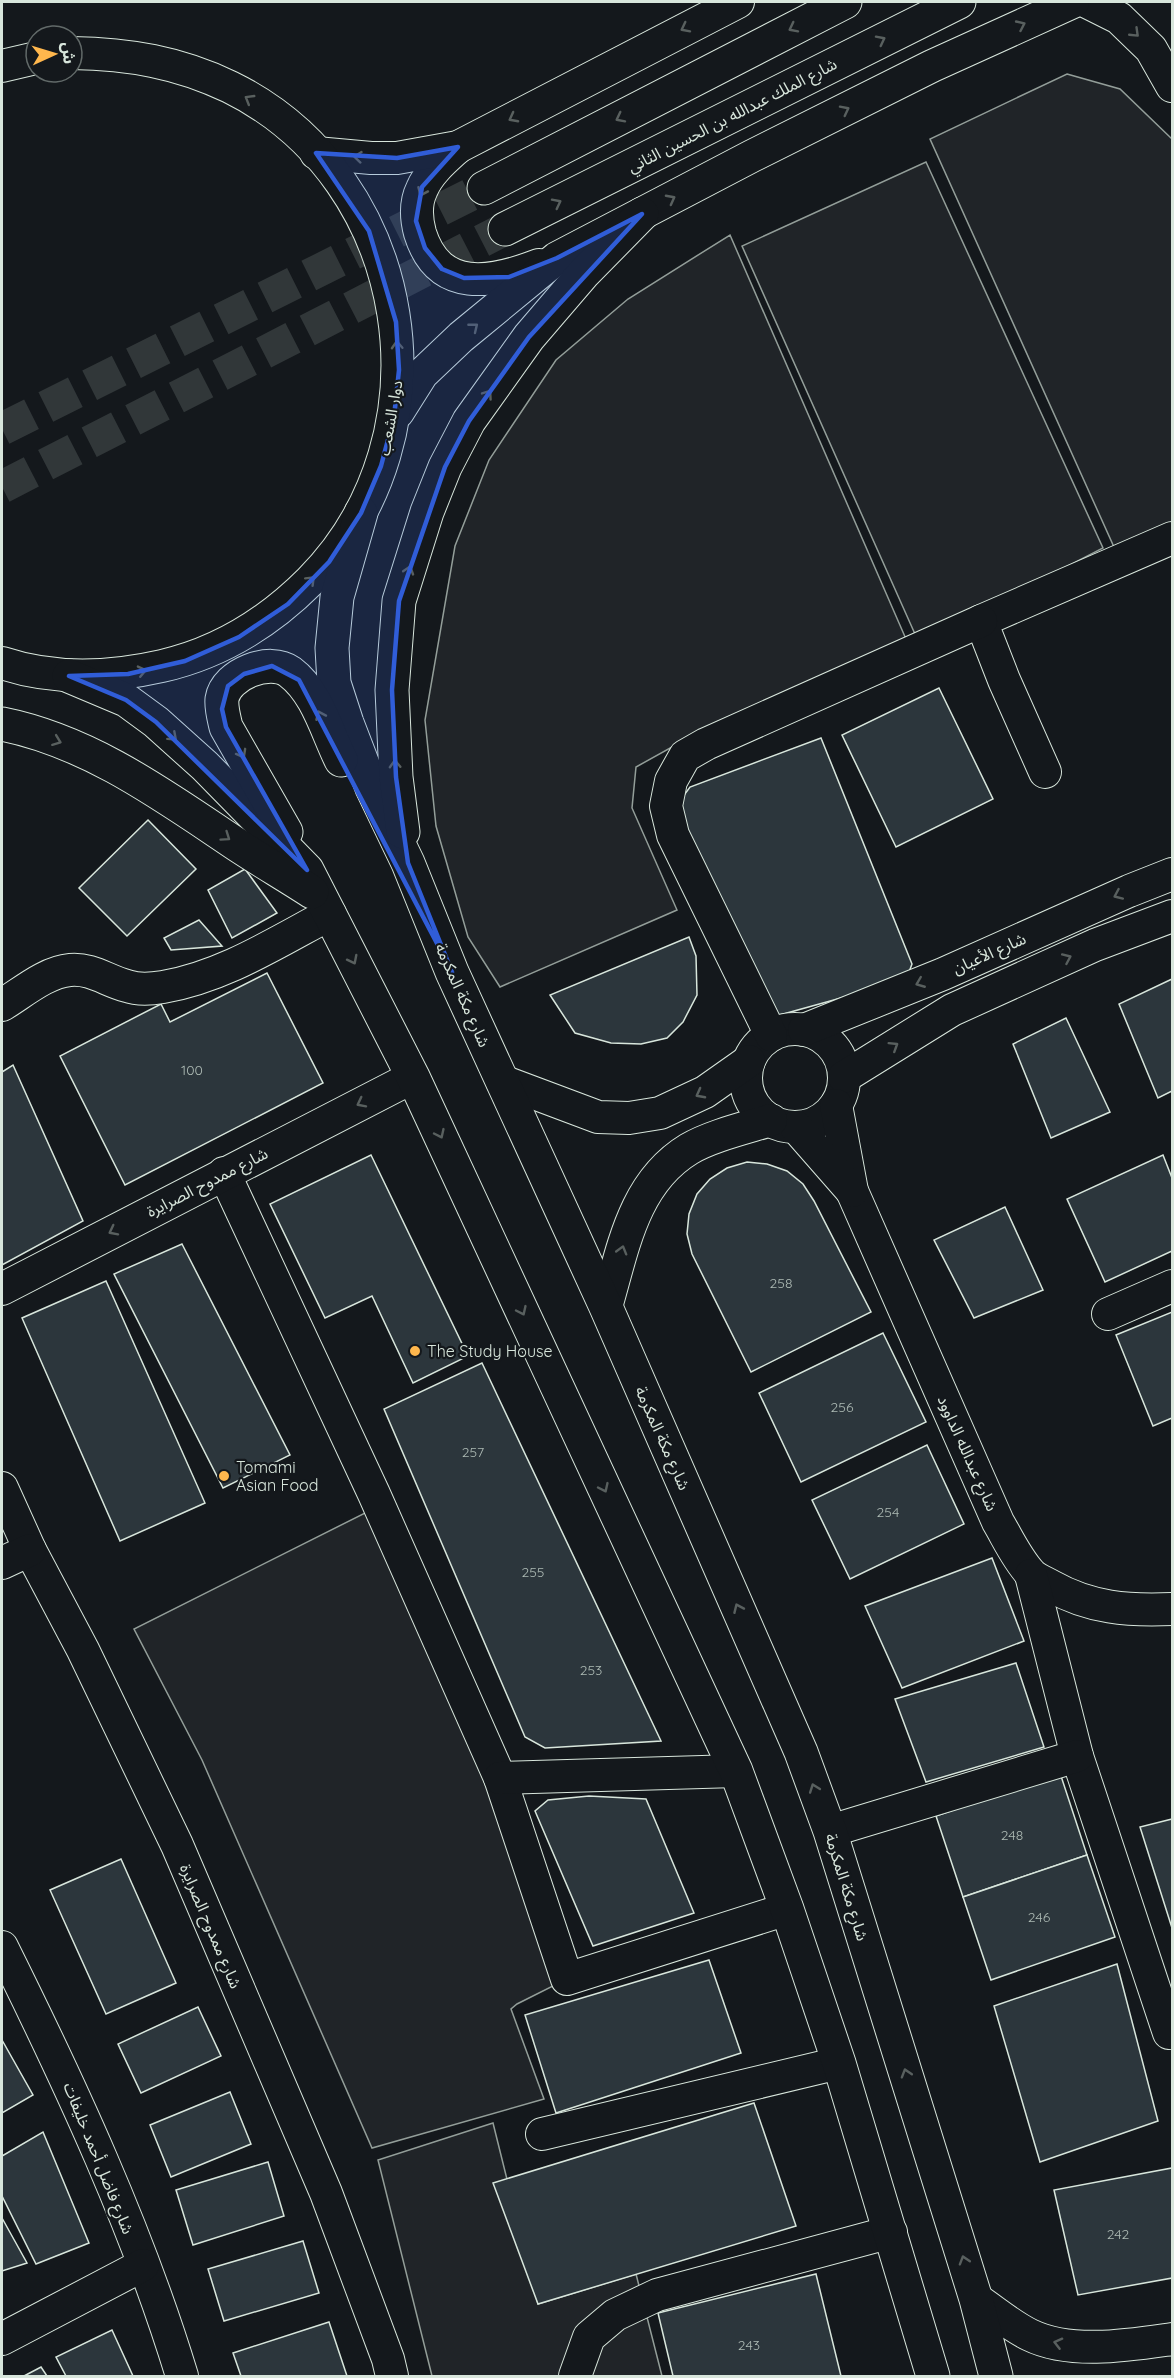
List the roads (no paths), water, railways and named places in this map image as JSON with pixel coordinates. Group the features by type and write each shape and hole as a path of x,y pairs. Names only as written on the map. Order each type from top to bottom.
{"main road":[{"path":"484,188 845,2"},
{"name":"شارع الملك عبدالله بن الحسين الثاني","path":"505,229 959,2"},
{"path":"408,863 396,777 392,690 399,601 427,512 445,467 469,421 529,337 583,273 642,214"},
{"name":"شارع مكة المكرمة","path":"361,513 337,597 333,648 334,684 347,723 372,788 408,863 452,972 606,1306 801,1752 830,1831 976,2299 996,2376"},
{"path":"452,972 383,843 308,692 299,680 283,668 272,666 243,674 228,686 222,698 226,727 319,894 413,1077 736,1771 787,1909 839,2063 933,2376"},
{"path":"69,676 126,700 156,722 205,766 319,894"},
{"path":"2,724 27,729 116,768 187,809 242,848 319,894"}],"street":[{"path":"738,2 458,147 436,168 422,187 417,204 416,221 425,248 442,269 464,278 509,277 557,258 932,66 1073,2"},
{"path":"1087,2 1119,18 1151,48 1173,86"},
{"name":"دوار الشعب","path":"2,663 69,676 128,674 185,661 239,637 288,604 329,562 361,513 381,466 394,417 399,370 396,322 386,276 363,221 345,190 316,153 265,108 231,88 195,72 156,61 117,54 84,54"},
{"path":"316,153 397,158 458,147"},
{"path":"394,417 422,374 461,337 557,258"},
{"path":"771,1035 673,835 666,806 671,781 685,756 706,744 981,621 1173,538"},
{"path":"981,621 1004,680 1045,772"},
{"name":"شارع الأعيان","path":"804,1030 943,974 1129,891 1173,874"},
{"path":"2,1005 54,974 69,970 84,970 128,987 144,989 182,984 203,978 319,894"},
{"path":"606,1306 632,1216 657,1173 689,1149 783,1124 812,1124 825,1116 840,1091 952,1010 1095,945 1173,916"},
{"path":"783,1124 758,1109 749,1094 746,1078 749,1061 758,1046 771,1035 787,1029 804,1030 820,1035 833,1046 841,1061 840,1091"},
{"path":"502,1081 598,1117 629,1118 660,1113 705,1092 749,1061"},
{"name":"شارع ممدوح الصرايرة","path":"2,1289 413,1077"},
{"name":"شارع عبدالله الداوود","path":"840,1091 852,1191 998,1522 1015,1552 1031,1575 1064,1594 1097,1606 1145,1611 1173,1609"},
{"name":"شارع عبدالله الداوود","path":"783,1124 852,1191"},
{"path":"224,1173 374,1494 500,1778 567,1978 787,1909"},
{"path":"1108,1314 1173,1286"},
{"name":"شارع ممدوح الصرايرة","path":"2,1488 30,1550 83,1650 177,1845 326,2193 388,2359 392,2376"},
{"path":"2,1563 30,1550"},
{"path":"1031,1575 1077,1756 1169,2033"},
{"path":"830,1831 1077,1756"},
{"path":"500,1778 736,1771"},
{"name":"شارع فاضل أحمد خليفات","path":"2,1947 62,2067 108,2174 168,2332 182,2376"},
{"path":"542,2134 839,2063"},
{"path":"575,2376 589,2337 615,2315 657,2295 891,2232"},
{"path":"2,2339 143,2265"},
{"path":"976,2299 1031,2336 1069,2346 1116,2348 1173,2339"}],"tunnel":[{"path":"2,429 484,188"},
{"path":"2,487 505,229"}],"place":[{"name":"The Study House","path":"415,1351"},
{"name":"Tomami Asian Food","path":"224,1476"}]}
